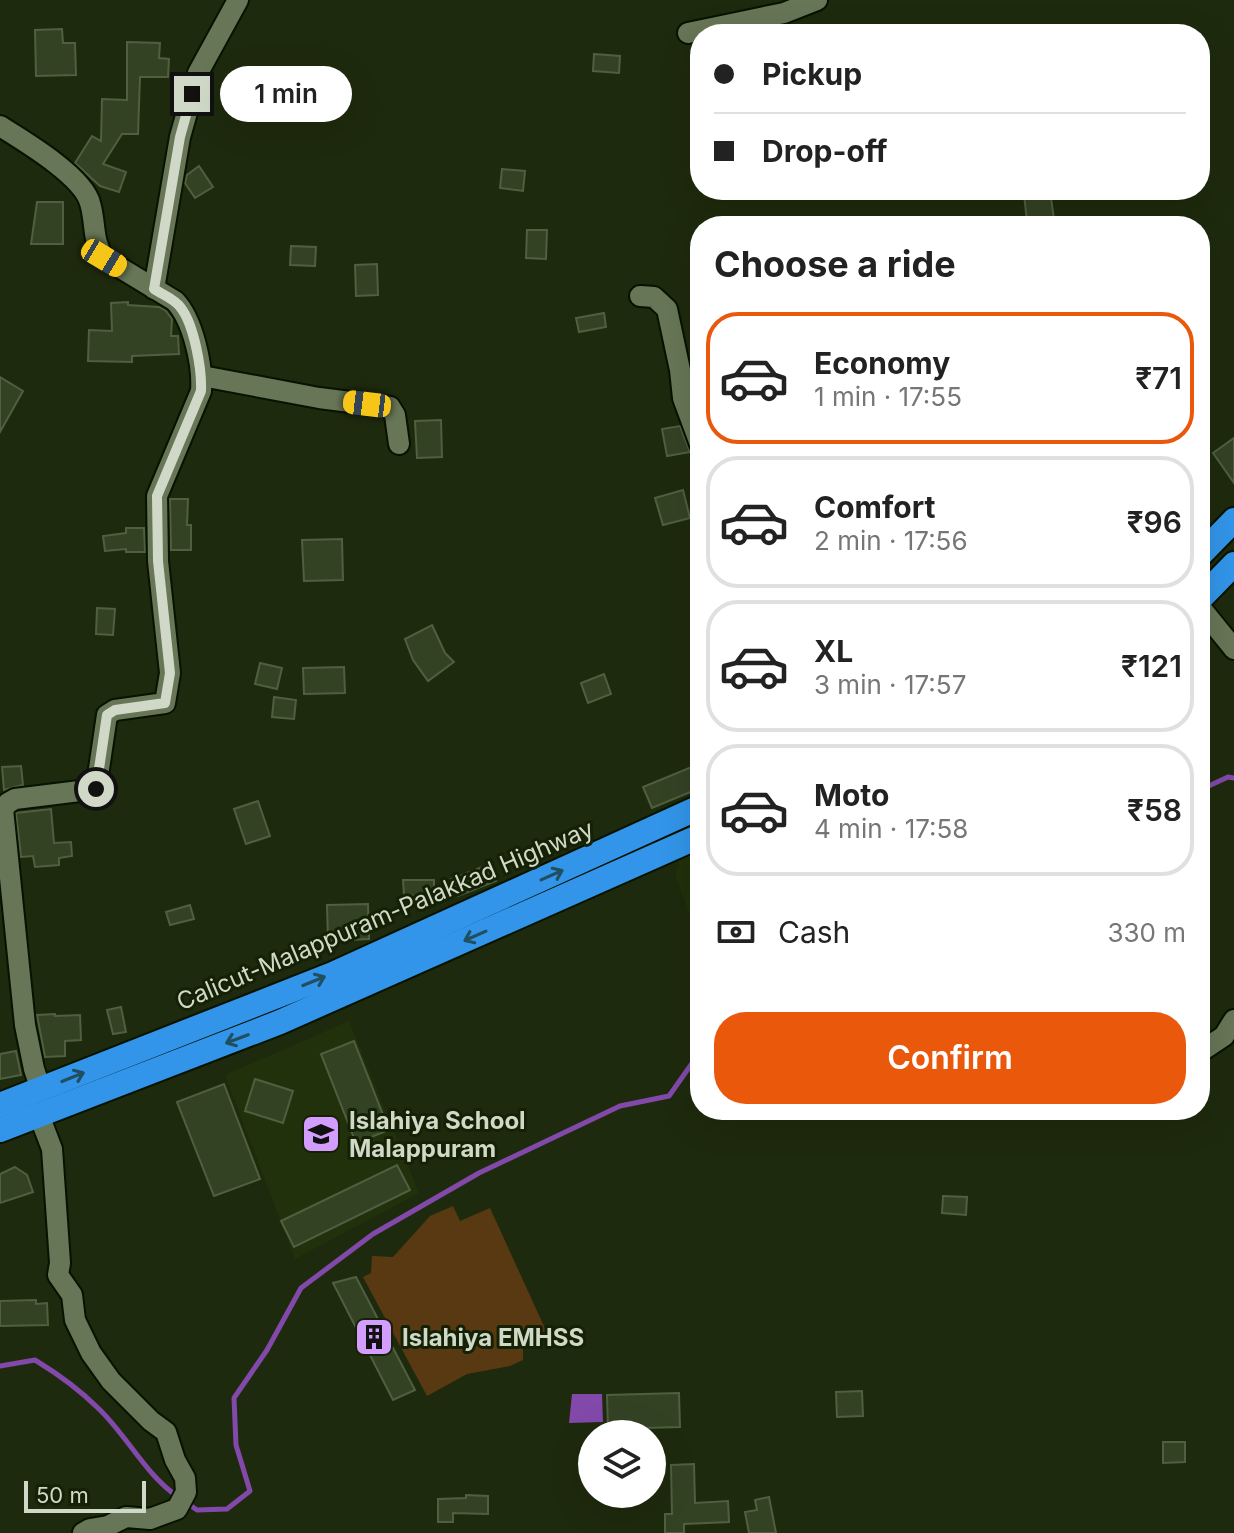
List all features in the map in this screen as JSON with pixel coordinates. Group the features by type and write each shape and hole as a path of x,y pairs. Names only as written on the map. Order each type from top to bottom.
{"highway":[{"path":"1210,545 1234,520"},
{"path":"1210,589 1234,564"},
{"name":"Calicut-Malappuram-Palakkad Highway","path":"0,1105 333,974 690,812"},
{"path":"0,1130 280,1022 690,840"}],"street":[{"path":"154,289 180,137 198,73 238,0"},
{"path":"731,24 784,13 817,0"},
{"path":"0,126 21,139 85,191 98,249 104,258 175,301 183,310 202,376 201,391 157,496 158,561 170,673 165,703 115,710 107,715 96,789 15,799 3,809 25,1025 41,1090"},
{"path":"640,296 654,297 667,309 683,398 690,417"},
{"path":"202,376 319,398 390,407 395,415 399,444"},
{"path":"1210,619 1234,649"},
{"path":"1210,1045 1224,1036 1234,1020"},
{"path":"39,1115 52,1149 60,1263 58,1275 72,1295 75,1320 91,1353 111,1381 166,1432 185,1478 182,1500 150,1519 126,1517 83,1533"}],"shaded area":[{"path":"687,849 690,855 690,915 675,875 679,866 675,852"},
{"name":"Islahiya School Malappuram","path":"349,1021 419,1193 295,1259 225,1075"},
{"path":"453,1206 460,1221 490,1208 548,1335 523,1347 523,1360 510,1366 467,1374 427,1396 363,1277 371,1273 372,1256 393,1257 430,1216"},
{"path":"572,1394 602,1394 603,1420 569,1423"}],"building":[{"path":"62,29 63,43 75,43 76,75 36,76 35,30"},
{"path":"127,42 160,43 159,58 169,59 168,77 140,77 138,134 122,134 103,164 126,172 119,192 100,186 75,163 92,136 101,141 102,99 127,100"},
{"path":"594,54 620,56 619,73 593,71"},
{"path":"326,80 341,82 338,105 323,103"},
{"path":"199,166 213,187 195,198 185,183 187,175"},
{"path":"502,169 525,171 523,191 500,188"},
{"path":"1025,200 1051,200 1054,216 1026,216"},
{"path":"37,202 63,202 63,244 31,244"},
{"path":"527,230 547,230 546,259 526,258"},
{"path":"291,246 316,247 315,266 290,265"},
{"path":"377,264 378,295 356,296 355,265"},
{"path":"128,302 128,305 159,307 166,311 172,319 171,336 178,336 179,354 132,356 132,362 88,361 89,330 112,331 111,303"},
{"path":"604,313 606,327 579,332 576,318"},
{"path":"0,377 23,391 0,432"},
{"path":"441,420 442,457 417,458 415,421"},
{"path":"680,426 690,452 667,456 662,429"},
{"path":"1234,438 1234,483 1213,453"},
{"path":"683,490 690,518 663,525 655,498"},
{"path":"170,499 188,499 187,525 191,525 191,550 171,550"},
{"path":"126,528 144,528 145,552 126,552 126,549 105,551 103,536 126,533"},
{"path":"342,539 343,580 304,581 302,540"},
{"path":"97,608 115,609 113,635 96,634"},
{"path":"432,625 445,653 454,662 428,681 413,660 405,639"},
{"path":"260,663 282,668 277,689 255,684"},
{"path":"344,667 345,693 304,694 303,668"},
{"path":"604,674 611,694 588,703 581,683"},
{"path":"274,697 296,700 294,719 272,717"},
{"path":"21,766 23,785 4,790 2,767"},
{"path":"690,768 690,792 652,808 643,787"},
{"path":"258,801 270,836 246,844 234,809"},
{"path":"51,809 54,843 71,842 72,856 59,858 59,865 35,867 33,856 21,857 16,813"},
{"path":"490,864 496,881 458,896 451,879"},
{"path":"403,880 434,880 434,895 404,896"},
{"path":"368,904 369,939 328,941 327,905"},
{"path":"190,905 194,919 170,925 166,912"},
{"path":"121,1007 126,1032 113,1034 107,1010"},
{"path":"37,1015 80,1015 81,1040 65,1041 65,1056 45,1057"},
{"path":"354,1041 389,1130 356,1143 321,1054"},
{"path":"16,1051 21,1075 0,1079 0,1054"},
{"path":"255,1079 293,1091 283,1123 245,1111"},
{"path":"224,1084 260,1179 214,1196 177,1102"},
{"path":"397,1165 410,1190 294,1247 281,1221"},
{"path":"15,1167 27,1175 33,1192 0,1203 0,1174"},
{"path":"943,1196 967,1197 966,1215 942,1213"},
{"name":"Islahiya EMHSS","path":"356,1277 415,1390 393,1400 333,1283"},
{"path":"36,1300 36,1304 47,1303 48,1325 0,1326 0,1301"},
{"path":"862,1391 863,1416 837,1417 836,1392"},
{"path":"679,1393 680,1427 666,1427 666,1420 608,1420 607,1395"},
{"path":"1163,1442 1185,1442 1185,1462 1163,1463"},
{"path":"694,1464 695,1503 728,1501 729,1522 684,1524 684,1533 665,1533 665,1514 672,1514 671,1465"},
{"path":"466,1495 488,1496 488,1514 453,1513 453,1522 438,1522 438,1499 466,1498"},
{"path":"769,1497 776,1533 749,1533 745,1512 757,1510 755,1500"}],"waterway":[{"path":"1210,785 1228,777 1234,778"},
{"path":"187,1503 197,1510 227,1509 250,1491 236,1445 234,1398 267,1350 301,1288 373,1234 479,1173 620,1106 669,1096 690,1066"},
{"path":"0,1366 35,1360 68,1383 99,1409 146,1466 178,1497"}],"place":[{"name":"Islahiya School Malappuram","path":"321,1134"},
{"name":"Islahiya EMHSS","path":"374,1337"}],"route":[{"path":"96,789 107,715 115,710 165,703 170,673 158,561 157,496 201,391 202,376 183,310 175,301 154,289 180,137 192,94"}]}
